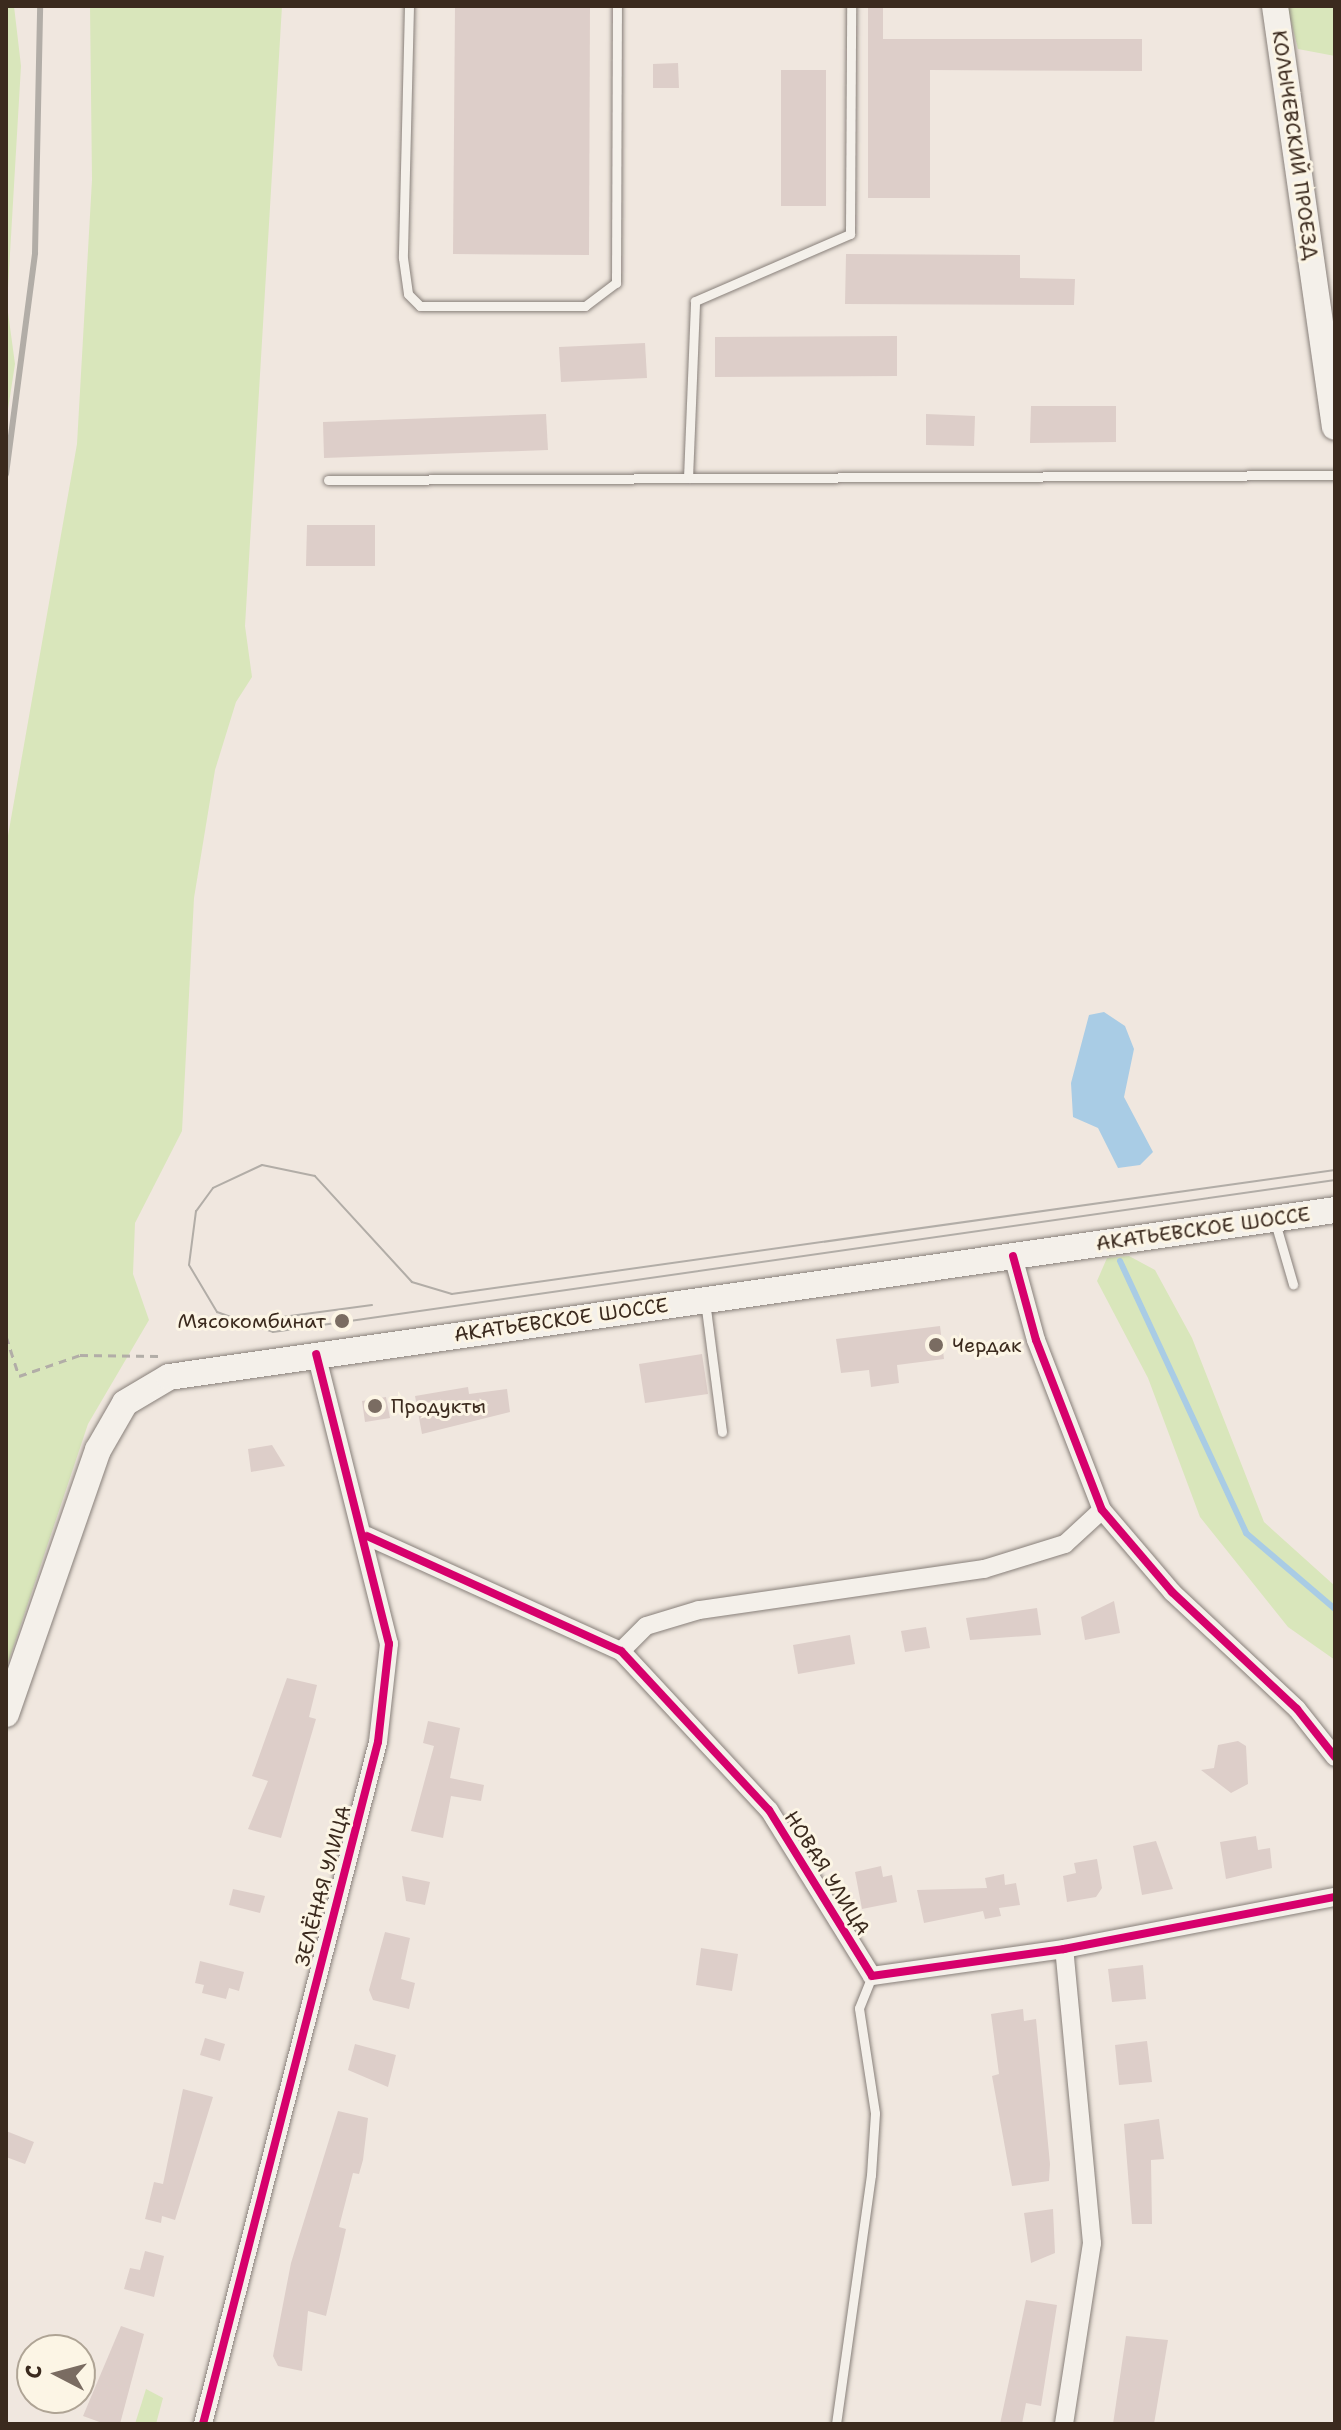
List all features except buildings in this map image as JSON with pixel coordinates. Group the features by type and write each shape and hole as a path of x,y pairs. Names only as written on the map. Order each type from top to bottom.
{"main road":[{"name":"КОЛЫЧЕВСКИЙ ПРОЕЗД","path":"1275,6 1335,427"},
{"name":"АКАТЬЕВСКОЕ ШОССЕ","path":"6,1714 76,1505 125,1403 169,1377 1335,1210"}],"street":[{"path":"1013,1256 1036,1340 1102,1510 1172,1592 1297,1709 1335,1757"},
{"name":"ЗЕЛЁНАЯ УЛИЦА","path":"203,2424 378,1742 389,1644 367,1536 316,1354"},
{"path":"621,1651 646,1626 699,1610 984,1569 1065,1544 1102,1510"},
{"name":"НОВАЯ УЛИЦА","path":"367,1536 621,1651 769,1810 872,1976"},
{"path":"872,1976 1064,1949 1335,1897"},
{"path":"1064,1949 1092,2243 1064,2424"}],"lane":[{"path":"409,6 403,258 408,294 420,306 585,306 616,283 617,6"},
{"path":"688,478 695,301 850,234 851,6"},
{"path":"328,480 1335,475"},
{"path":"1274,1220 1293,1284"},
{"path":"705,1300 722,1432"},
{"path":"836,2424 871,2175 875,2113 859,2008 872,1976"}],"path":[{"path":"6,1336 19,1376 80,1355 168,1356"}],"green space":[{"path":"6,6 14,6 21,66 7,305 15,364 6,422"},
{"path":"90,6 282,6 245,626 252,677 236,702 215,770 194,898 182,1131 135,1223 133,1274 149,1320 88,1424 6,1669 6,847 77,444 92,180"},
{"path":"1287,6 1335,6 1335,56 1298,49"},
{"path":"1129,1256 1155,1270 1192,1338 1264,1522 1335,1586 1335,1660 1288,1627 1200,1517 1148,1378 1097,1281 1107,1258"},
{"path":"146,2389 163,2398 156,2424 135,2424"}],"water":[{"path":"1104,1012 1125,1026 1134,1049 1124,1097 1153,1152 1140,1165 1118,1168 1098,1128 1073,1117 1071,1083 1089,1015"}],"waterway":[{"path":"1120,1261 1246,1533 1335,1609"}],"tram line":[{"path":"1335,1170 452,1294 412,1282 315,1176 262,1165 213,1188 196,1211 189,1265 217,1312 273,1332 1335,1180"},
{"path":"260,1320 372,1305"}],"railway":[{"path":"6,474 35,253 40,6"}],"cycle path":[{"path":"1013,1256 1036,1340 1102,1510 1172,1592 1297,1709 1335,1757"},
{"path":"203,2424 378,1742 389,1644 316,1354"},
{"path":"367,1536 621,1651 769,1810 872,1976 1064,1949 1335,1897"}],"place":[{"name":"Мясокомбинат","path":"342,1321"},
{"name":"Чердак","path":"936,1345"},
{"name":"Продукты","path":"375,1406"}]}
